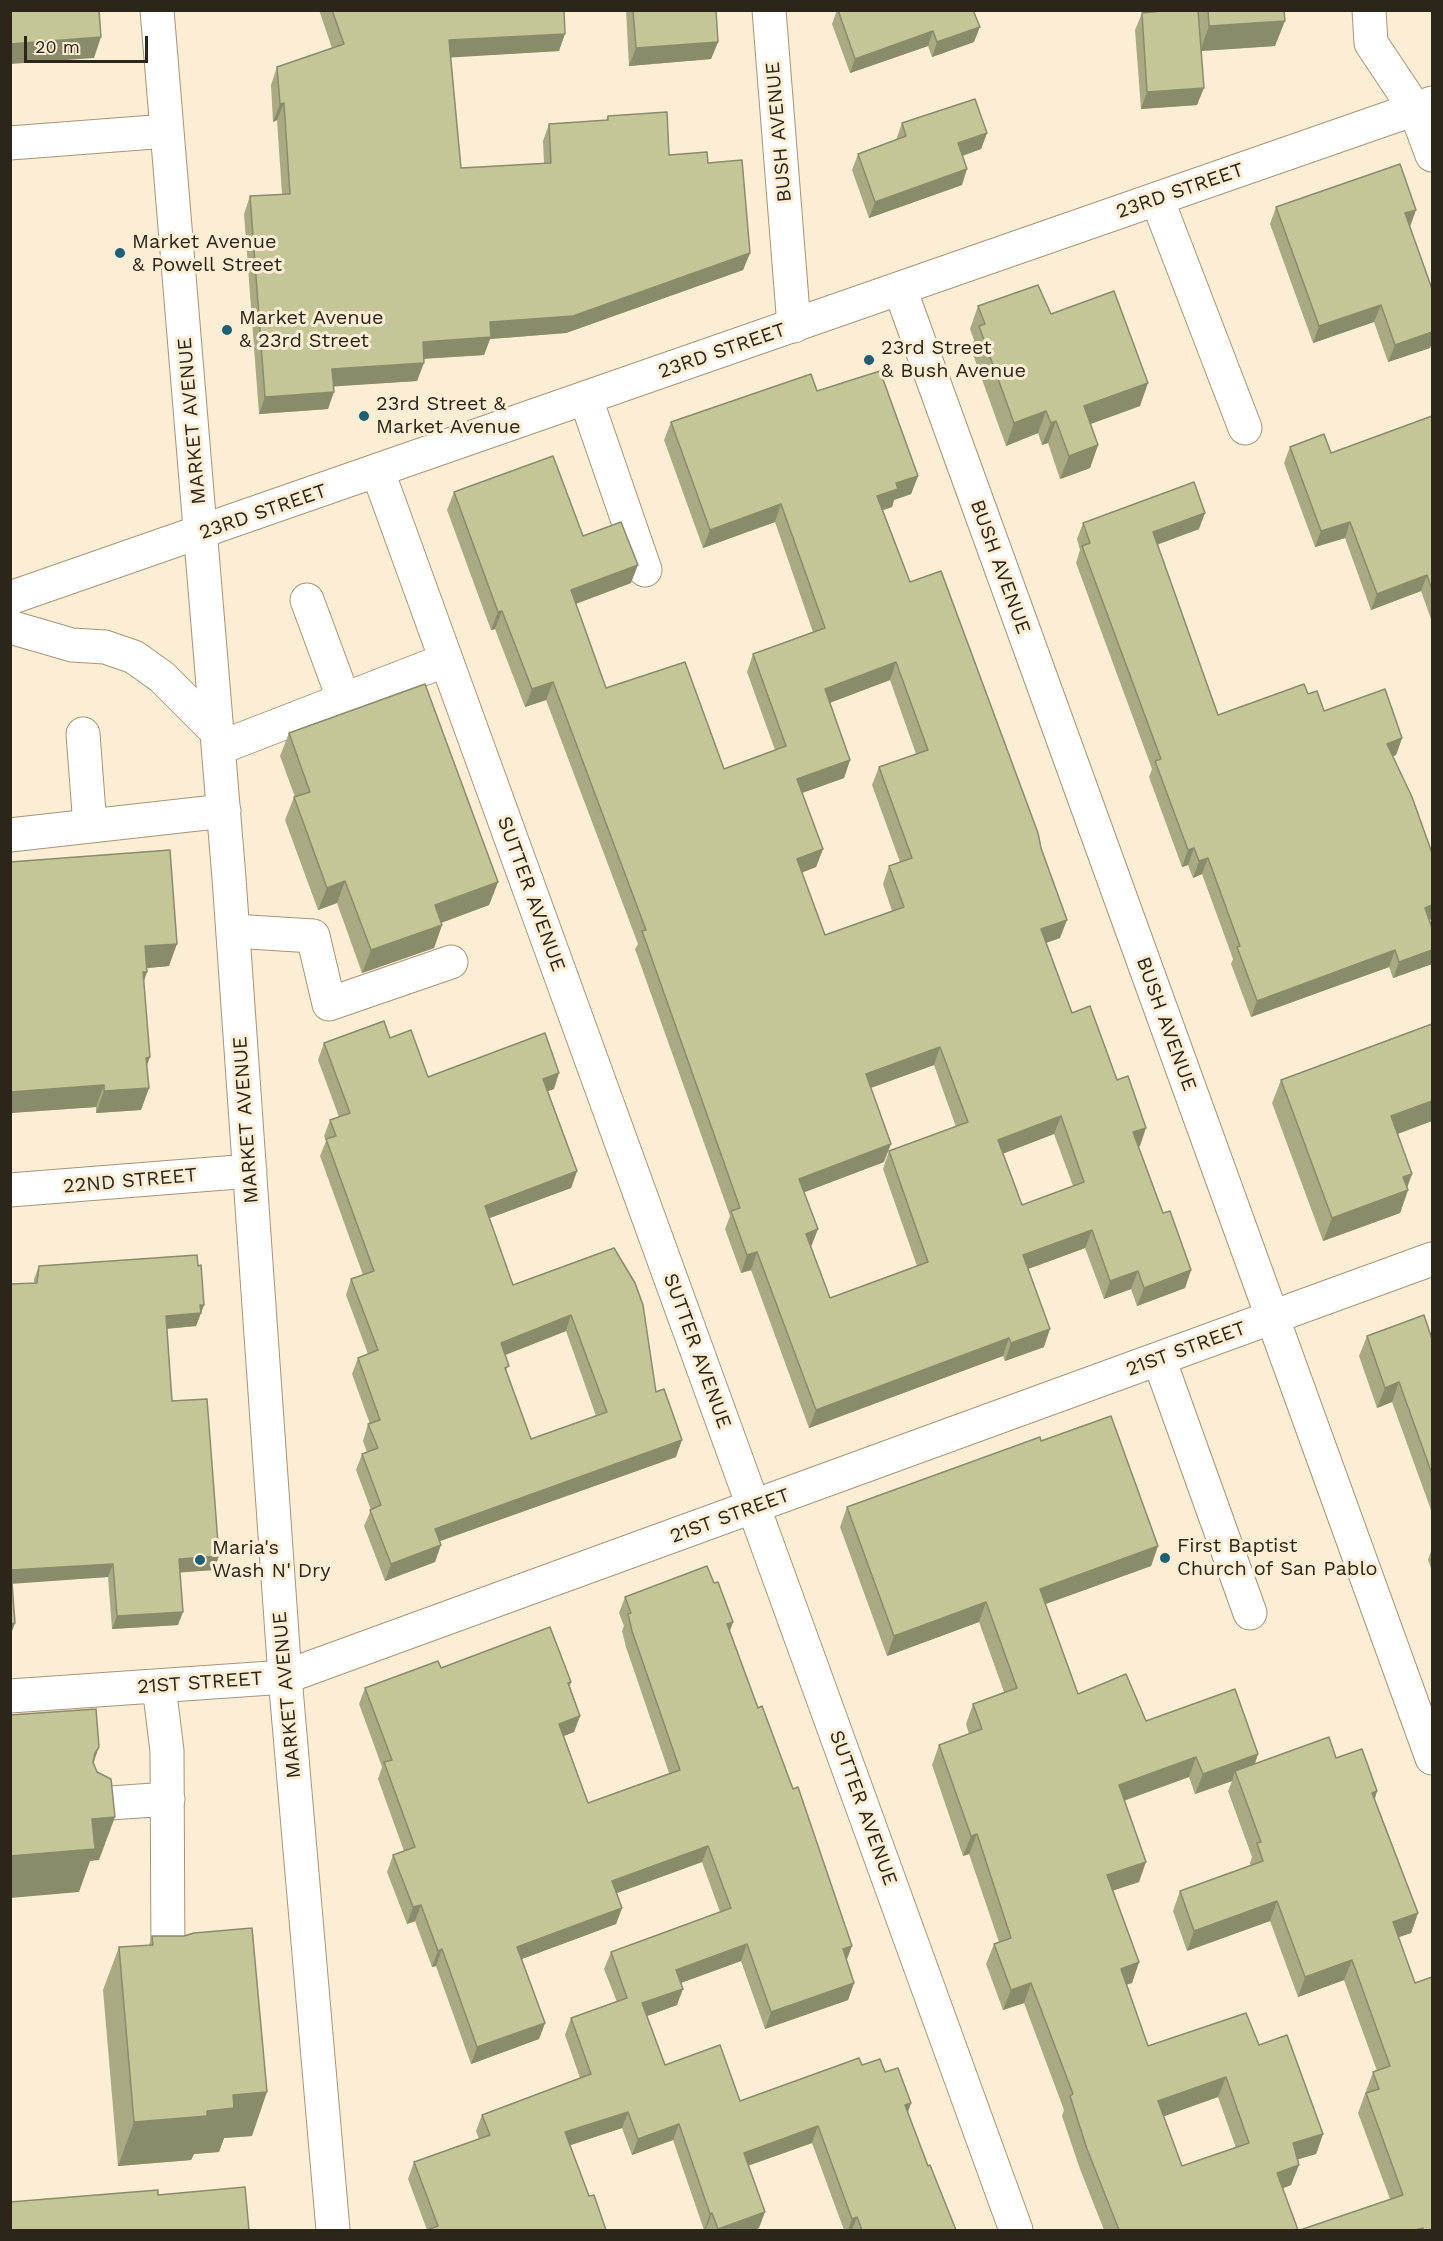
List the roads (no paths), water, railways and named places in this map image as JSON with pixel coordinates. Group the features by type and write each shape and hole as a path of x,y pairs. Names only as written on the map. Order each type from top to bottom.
{"street":[{"name":"MARKET AVENUE","path":"157,10 219,741 285,1677 333,2230"},
{"name":"BUSH AVENUE","path":"769,10 794,326"},
{"path":"1369,10 1371,43 1424,106 1432,155"},
{"name":"23RD STREET","path":"10,598 202,534 1424,106"},
{"path":"10,143 167,131"},
{"path":"1157,199 1245,428"},
{"name":"BUSH AVENUE","path":"900,289 1432,1758"},
{"path":"586,399 645,570"},
{"name":"SUTTER AVENUE","path":"378,472 1016,2230"},
{"path":"307,600 344,700"},
{"path":"10,627 72,645 105,647 134,657 162,677 219,741 344,700 446,660"},
{"path":"83,735 90,826"},
{"path":"10,835 224,811"},
{"path":"233,931 313,936 329,1004 451,962"},
{"name":"22ND STREET","path":"10,1190 250,1171"},
{"name":"21ST STREET","path":"10,1696 285,1677 1432,1259"},
{"path":"1159,1359 1250,1613"},
{"path":"159,1686 168,1798 168,1961"},
{"path":"96,1804 168,1798"}],"place":[{"name":"Market Avenue & Powell Street","path":"120,253"},
{"name":"Market Avenue & 23rd Street","path":"227,330"},
{"name":"23rd Street & Bush Avenue","path":"869,360"},
{"name":"23rd Street & Market Avenue","path":"364,416"},
{"name":"First Baptist Church of San Pablo","path":"1165,1558"},
{"name":"Maria's Wash N' Dry","path":"200,1560"}]}
